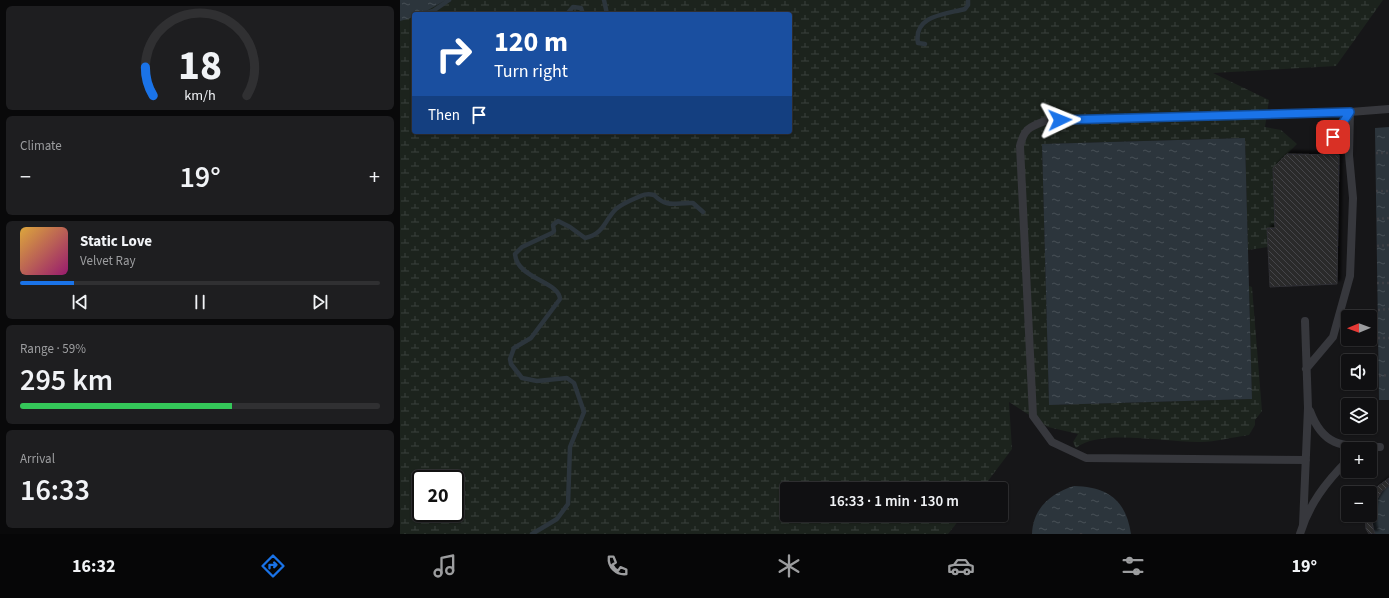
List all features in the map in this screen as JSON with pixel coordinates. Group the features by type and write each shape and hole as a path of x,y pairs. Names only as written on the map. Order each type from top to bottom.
{"lane":[{"path":"1306,460 1086,458 1052,442 1033,416 1020,146 1022,136 1029,127 1045,121 1350,113 1389,109"},
{"path":"1325,149 1350,113"},
{"path":"1306,369 1334,337 1350,276 1353,198 1350,156 1350,113"},
{"path":"1303,525 1308,408 1305,321"},
{"path":"1308,408 1316,426 1328,439 1343,446 1389,447"},
{"path":"1300,534 1312,503 1331,476 1341,467"}],"path":[{"path":"1376,153 1389,153"},
{"path":"1376,191 1389,191"},
{"path":"1377,219 1389,218"},
{"path":"1377,246 1389,245"},
{"path":"1378,283 1389,283"},
{"path":"1378,310 1389,309"},
{"path":"1378,338 1389,338"},
{"path":"1379,376 1389,375"}],"green space":[{"path":"400,0 1383,0 1336,66 1213,73 1269,100 1265,127 1281,130 1297,144 1273,168 1275,228 1267,229 1268,247 1248,250 1245,138 1042,144 1049,405 1252,399 1249,286 1252,287 1262,411 1255,420 1255,425 1249,435 1206,442 1135,438 1101,439 1087,442 1076,448 1073,442 1078,434 1048,427 1009,402 1012,449 987,482 780,482 780,522 957,522 948,534 400,534"}],"water":[{"path":"400,0 446,0 425,12 412,12 412,18 400,21"},
{"path":"1389,127 1389,400 1379,400 1375,128"},
{"path":"1245,138 1252,399 1049,405 1042,144"},
{"path":"1074,486 1097,489 1113,498 1120,504 1125,512 1129,522 1131,534 1032,534 1036,517 1045,503 1051,497"},
{"path":"1389,486 1389,534 1375,534 1372,522 1377,522 1377,499"}],"building":[{"path":"1287,154 1339,155 1337,284 1270,287 1267,228 1275,228 1273,168"},
{"path":"1389,478 1389,486 1382,491 1377,499 1378,486"},
{"path":"1366,522 1372,522 1375,534 1369,534 1366,529"}],"waterway":[{"path":"430,12 449,0"},
{"path":"604,0 607,12"},
{"path":"925,44 918,43 918,34 926,21 933,17 965,9 968,5 968,0"},
{"path":"569,12 573,7 581,8 582,12"},
{"path":"532,534 557,519 568,504 570,447 584,412 574,383 567,378 537,381 522,378 511,364 510,359 514,348 531,338 560,299 558,293 553,288 523,269 517,262 515,254 522,247 552,233 554,231 553,225 558,221 570,227 585,238 591,236 600,230 618,207 640,196 649,194 654,195 664,202 672,204 693,203 703,212"}],"route":[{"path":"1060,120 1350,112 1333,137"}]}
